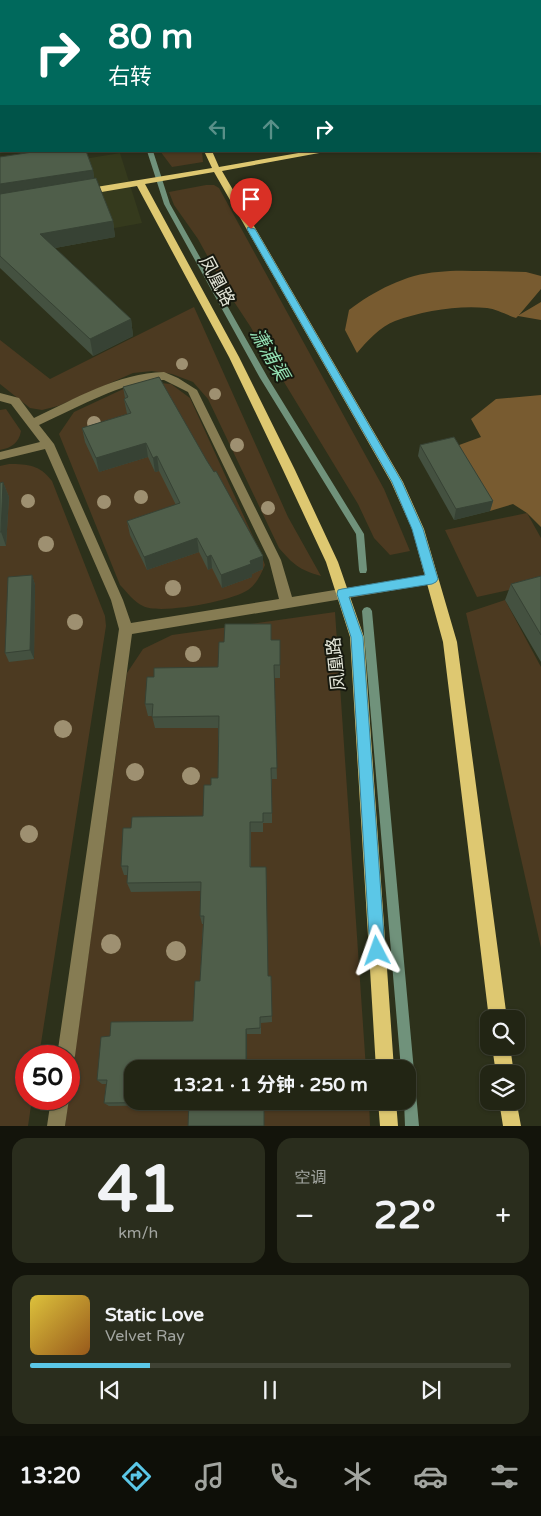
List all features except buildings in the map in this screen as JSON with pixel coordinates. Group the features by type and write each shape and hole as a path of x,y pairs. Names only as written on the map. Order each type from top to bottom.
{"main road":[{"path":"208,152 217,170 397,482 418,529 450,642 497,1010"},
{"path":"75,194 320,152"},
{"name":"凤凰路","path":"143,182 234,357 332,562 357,637 384,1060"},
{"path":"388,1110 389,1126"},
{"path":"509,1110 512,1126"}],"street":[{"path":"33,423 125,383 148,377 164,376 192,390 275,560 287,603"},
{"path":"0,397 15,401 48,444 117,600 126,630 68,1045"},
{"path":"0,456 48,444"},
{"path":"126,630 432,579"},
{"path":"56,1126 58,1110"}],"shaded area":[{"path":"161,152 202,152 203,162 172,167"},
{"path":"120,153 142,223 0,249 0,173"},
{"path":"214,185 219,188 384,489 410,551 390,555 374,538 358,504 225,288 198,239 174,205 169,192"},
{"path":"526,272 541,276 541,289 519,315 541,302 541,320 518,316 516,318 498,311 476,307 428,312 406,317 389,324 374,335 357,353 345,330 349,310 369,296 402,280 426,273"},
{"path":"194,307 288,517 321,576 297,566 279,548 208,399 193,382 172,374 152,371 133,373 58,406 42,410 30,408 0,384 0,340 50,379"},
{"path":"149,382 171,384 190,398 261,554 265,565 260,576 251,588 240,594 196,606 164,609 143,606 120,585 59,434 74,412 134,384"},
{"path":"541,395 541,527 527,513 513,504 490,511 451,448 481,437 471,419 496,399"},
{"path":"6,409 21,431 14,444 0,450 0,410"},
{"path":"22,464 33,467 43,472 52,481 105,616 106,626 41,1045 15,1045 15,1110 30,1110 28,1126 0,1126 0,466"},
{"path":"527,513 541,538 541,583 477,597 445,530"},
{"path":"505,600 541,667 541,948 466,613"},
{"path":"335,612 365,1060 124,1060 124,1110 369,1110 370,1126 65,1126 67,1110 80,1110 80,1045 76,1045 127,673 143,649 172,635"}],"waterway":[{"name":"潇浦渠","path":"150,152 167,204 264,378 360,534 363,570"},
{"name":"潇浦渠","path":"367,611 406,1060"},
{"name":"潇浦渠","path":"411,1110 412,1126"}],"route":[{"path":"251,229 397,482 418,529 432,579 342,594 357,637 377,951"}]}
